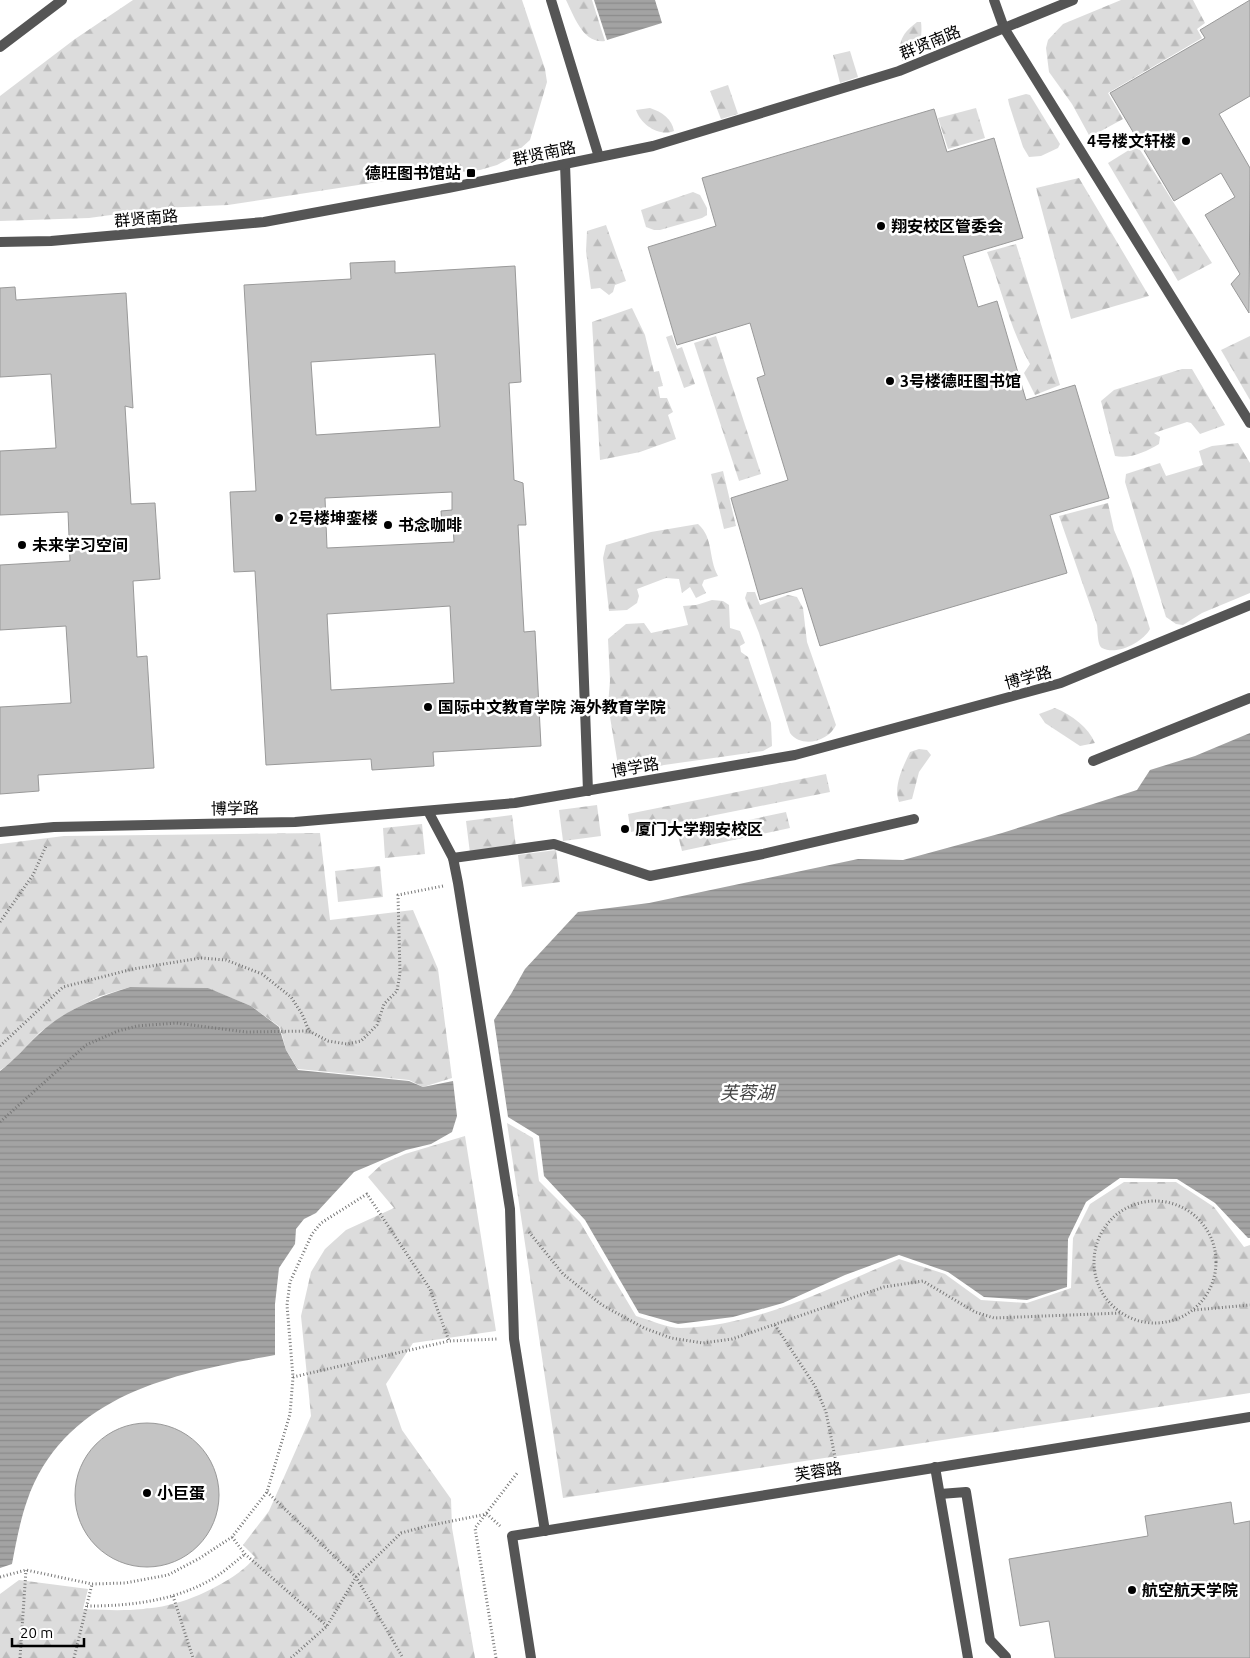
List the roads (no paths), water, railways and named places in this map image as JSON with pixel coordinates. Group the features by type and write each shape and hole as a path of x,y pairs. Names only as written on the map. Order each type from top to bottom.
{"street":[{"path":"0,46 62,0"},
{"path":"551,0 599,157"},
{"path":"994,0 1004,28 1250,423"},
{"name":"群贤南路","path":"0,242 51,242 264,222 448,188 653,146 898,71 1073,0"},
{"path":"565,164 588,791"},
{"name":"博学路","path":"0,832 54,827 295,822 515,803 795,755 1061,683 1250,605"},
{"path":"1093,761 1250,698"},
{"path":"428,811 453,858 458,883 510,1209 514,1339 545,1531"},
{"path":"453,858 554,844 650,876 764,854 914,819"},
{"name":"芙蓉路","path":"531,1658 512,1536 1250,1417"},
{"path":"935,1468 968,1658"},
{"path":"940,1494 966,1492 990,1640 1006,1657"}],"water":[{"path":"594,0 655,0 662,23 607,40"},
{"name":"芙蓉湖","path":"1250,733 1250,1238 1215,1203 1177,1179 1120,1178 1086,1202 1068,1239 1067,1287 1027,1300 984,1297 948,1272 899,1255 845,1275 783,1303 733,1317 678,1324 639,1313 585,1220 544,1176 539,1136 508,1117 494,1020 525,969 578,912 649,903 858,859 903,860 1002,833 1137,790 1150,770 1195,756"},
{"path":"130,987 208,988 251,1006 279,1027 286,1050 298,1070 409,1081 423,1087 453,1081 457,1116 452,1132 431,1144 406,1150 354,1172 316,1213 304,1219 296,1229 295,1244 279,1268 275,1304 275,1355 200,1370 128,1394 96,1412 68,1435 45,1464 27,1501 12,1564 0,1568 0,1071 59,1018 94,1000"}],"place":[{"name":"4号楼文轩楼","path":"1186,141"},
{"name":"德旺图书馆站","path":"471,173"},
{"name":"翔安校区管委会","path":"881,226"},
{"name":"3号楼德旺图书馆","path":"890,381"},
{"name":"2号楼坤銮楼","path":"279,518"},
{"name":"书念咖啡","path":"388,525"},
{"name":"未来学习空间","path":"22,545"},
{"name":"国际中文教育学院 海外教育学院","path":"428,707"},
{"name":"厦门大学翔安校区","path":"625,829"},
{"name":"小巨蛋","path":"147,1493"},
{"name":"航空航天学院","path":"1132,1590"}]}
